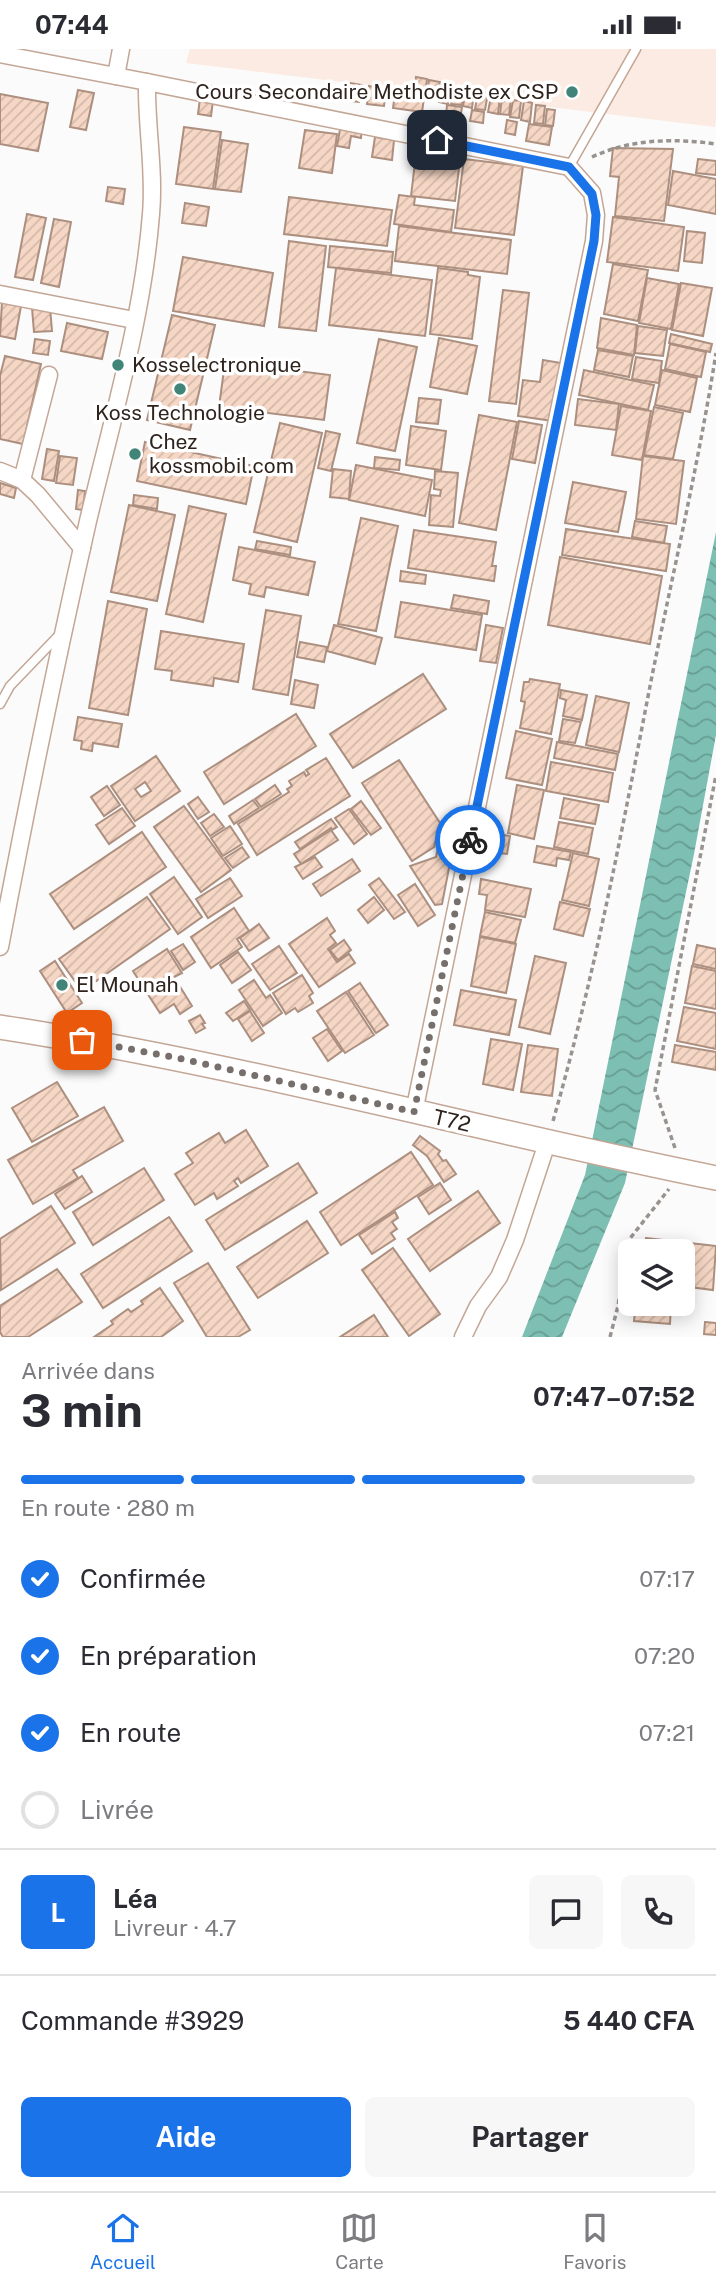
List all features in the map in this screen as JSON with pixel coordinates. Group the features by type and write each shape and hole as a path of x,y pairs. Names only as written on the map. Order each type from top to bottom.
{"street":[{"path":"116,76 121,49"},
{"path":"0,54 569,167 592,194 596,215 594,241 414,1112"},
{"path":"0,947 63,631 134,320 152,212 146,112 147,82"},
{"path":"0,294 134,320"},
{"path":"22,480 50,375"},
{"path":"0,471 22,480 38,495 82,548"},
{"name":"T72","path":"0,1027 183,1059 547,1143 716,1178"},
{"path":"463,1337 478,1306 499,1277 515,1240 547,1143"}],"lane":[{"path":"569,167 636,49"},
{"path":"0,703 10,686 63,631"}],"path":[{"path":"582,182 590,157 614,146 682,139 716,144"},
{"path":"547,1143 577,1039 614,868 704,428 716,353"},
{"path":"610,1337 628,1241 683,1171 655,1090 716,775"}],"shaded area":[{"name":"Cours Secondaire Methodiste ex CSP","path":"190,49 716,49 716,121 715,127 186,63"}],"water":[{"path":"716,532 716,735 694,854 625,1183 562,1337 522,1337 585,1175"}],"building":[{"path":"416,77 427,79 425,95 414,94"},
{"path":"429,80 440,82 438,96 427,95"},
{"path":"344,82 362,85 359,102 342,100"},
{"path":"442,83 451,84 448,104 439,102"},
{"path":"369,86 386,89 384,106 367,104"},
{"path":"454,86 465,87 462,105 451,104"},
{"path":"466,89 474,91 472,108 463,106"},
{"path":"78,90 94,93 86,130 70,127"},
{"path":"201,91 214,93 211,116 198,114"},
{"path":"478,92 488,93 485,110 475,109"},
{"path":"0,94 48,103 38,151 0,144"},
{"path":"395,94 424,98 422,112 393,108"},
{"path":"491,96 500,97 498,114 488,112"},
{"path":"502,97 511,99 509,115 500,114"},
{"path":"513,100 521,101 519,118 510,117"},
{"path":"524,101 532,103 530,122 521,120"},
{"path":"447,105 462,107 460,119 446,117"},
{"path":"536,105 545,106 543,124 534,123"},
{"path":"547,109 555,110 553,126 545,125"},
{"path":"472,110 484,112 483,123 470,121"},
{"path":"507,120 517,122 515,135 505,133"},
{"path":"341,124 362,127 361,138 351,136 349,148 337,146"},
{"path":"529,124 552,127 549,145 526,141"},
{"path":"184,127 221,132 213,189 176,184"},
{"path":"305,130 337,134 332,173 299,168"},
{"path":"375,137 394,140 392,160 372,157"},
{"path":"222,140 248,144 241,192 215,189"},
{"path":"613,148 673,149 664,221 615,216 619,177 610,176"},
{"path":"416,154 460,160 455,201 411,196"},
{"path":"464,159 523,166 514,235 455,228"},
{"path":"698,159 716,161 716,175 696,173"},
{"path":"673,171 716,179 716,214 668,205"},
{"path":"108,187 125,189 123,204 106,201"},
{"path":"399,195 415,197 414,205 454,210 451,232 394,224"},
{"path":"289,197 392,210 387,246 284,234"},
{"path":"185,203 209,207 206,226 182,223"},
{"path":"27,214 46,218 33,280 15,277"},
{"path":"613,217 684,227 678,271 607,262"},
{"path":"54,219 71,222 59,287 41,283"},
{"path":"399,226 511,240 507,274 395,261"},
{"path":"687,231 705,233 702,263 684,261"},
{"path":"289,241 326,246 316,331 279,327"},
{"path":"330,246 393,252 391,273 328,267"},
{"path":"183,257 273,273 264,326 173,311"},
{"path":"613,264 648,270 638,321 604,314"},
{"path":"336,268 432,280 425,336 329,325"},
{"path":"438,268 468,272 468,275 480,277 472,339 430,334"},
{"path":"647,278 679,284 671,329 639,323"},
{"path":"681,283 712,288 703,336 672,330"},
{"path":"503,290 529,293 516,404 489,401"},
{"path":"2,302 21,306 15,339 0,336"},
{"path":"50,307 52,331 34,332 32,308"},
{"path":"172,315 215,325 190,430 147,420"},
{"path":"601,318 637,325 634,355 597,348"},
{"path":"67,323 108,332 102,359 61,351"},
{"path":"638,326 667,330 663,356 635,353"},
{"path":"671,334 712,344 710,352 669,343"},
{"path":"439,338 477,346 467,394 430,387"},
{"path":"35,339 50,341 48,355 33,353"},
{"path":"379,339 417,347 395,451 357,443"},
{"path":"670,344 706,352 701,377 665,369"},
{"path":"598,350 633,356 629,377 594,370"},
{"path":"5,356 41,364 23,444 0,439 0,376"},
{"path":"636,357 662,361 659,383 632,379"},
{"path":"543,360 561,363 553,421 518,416 523,380 540,382"},
{"path":"225,362 330,375 324,420 219,407"},
{"path":"584,370 654,385 648,410 579,395"},
{"path":"662,370 697,378 690,412 655,405"},
{"path":"419,398 441,400 438,424 416,422"},
{"path":"578,399 619,404 616,430 575,425"},
{"path":"621,406 651,411 642,460 612,455"},
{"path":"654,407 683,413 673,459 644,455"},
{"path":"479,415 517,422 496,530 459,523"},
{"path":"519,421 542,425 535,463 512,459"},
{"path":"280,423 322,433 297,542 254,532"},
{"path":"411,426 446,431 441,470 406,465"},
{"path":"326,431 340,434 331,471 318,468"},
{"path":"145,442 254,466 246,504 137,481"},
{"path":"47,449 59,451 54,481 42,479"},
{"path":"60,456 77,458 73,485 56,483"},
{"path":"643,456 684,461 676,524 636,519"},
{"path":"375,457 400,460 399,470 374,468"},
{"path":"356,465 432,480 425,516 349,500"},
{"path":"333,469 351,471 349,499 330,497"},
{"path":"435,471 458,473 453,527 429,525 431,495 440,496 441,490 434,489"},
{"path":"573,482 626,492 618,532 565,523"},
{"path":"0,483 16,488 14,498 0,494"},
{"path":"78,490 85,491 83,510 76,509"},
{"path":"134,495 158,498 157,509 133,505"},
{"path":"129,505 175,515 157,601 111,592"},
{"path":"189,506 226,514 203,622 166,614"},
{"path":"361,518 398,526 376,631 338,624"},
{"path":"635,521 667,526 664,543 632,537"},
{"path":"566,529 670,544 666,571 562,555"},
{"path":"414,530 496,542 492,566 496,566 494,581 408,568"},
{"path":"257,541 291,547 290,555 255,549"},
{"path":"239,547 315,562 308,595 266,587 264,597 249,594 251,584 233,580"},
{"path":"560,557 662,576 650,644 548,625"},
{"path":"401,571 426,575 425,584 400,581"},
{"path":"454,595 489,601 487,614 451,608"},
{"path":"108,601 147,609 128,715 89,708"},
{"path":"401,602 482,615 476,650 395,637"},
{"path":"266,610 301,616 288,695 253,689"},
{"path":"334,625 382,638 375,664 327,651"},
{"path":"486,625 503,628 496,663 480,661"},
{"path":"161,631 244,644 238,682 214,678 213,686 171,680 172,671 155,669"},
{"path":"300,642 327,647 324,662 297,657"},
{"path":"423,674 446,709 353,768 330,734"},
{"path":"530,679 560,684 551,734 520,728 525,702 521,701 524,682 529,682"},
{"path":"295,680 318,685 314,708 291,704"},
{"path":"561,690 587,695 582,720 563,716 566,700 560,698"},
{"path":"596,696 629,703 619,752 586,745"},
{"path":"296,714 316,746 224,804 204,772"},
{"path":"78,717 122,724 118,747 93,743 92,751 81,749 82,741 74,740"},
{"path":"563,719 581,722 575,743 559,741"},
{"path":"516,731 552,739 542,785 506,778"},
{"path":"557,742 618,754 615,770 554,758"},
{"path":"156,756 180,791 135,821 111,786","holes":["145,782 151,791 141,797 135,789"]},
{"path":"326,758 350,796 257,855 238,824 289,792 287,789 292,786 289,781 304,772 306,776 309,774 306,770"},
{"path":"399,760 440,823 434,847 412,861 362,783"},
{"path":"551,762 613,773 608,802 546,791"},
{"path":"275,785 281,794 261,807 255,799"},
{"path":"517,785 544,790 534,839 508,833"},
{"path":"107,786 120,805 104,816 91,797"},
{"path":"198,797 209,812 198,819 188,804"},
{"path":"564,798 599,805 595,824 560,818"},
{"path":"253,800 259,808 234,824 229,816"},
{"path":"361,801 381,828 371,835 351,809"},
{"path":"184,806 231,870 201,892 154,827"},
{"path":"122,808 135,826 109,844 96,825"},
{"path":"349,809 367,834 354,844 335,818"},
{"path":"214,814 224,827 210,836 201,823"},
{"path":"331,819 337,827 332,830 331,828 300,849 295,842"},
{"path":"559,822 593,828 588,854 554,847"},
{"path":"230,826 242,844 223,856 211,838"},
{"path":"442,829 456,832 442,904 435,905 410,866 436,857"},
{"path":"331,830 338,840 301,864 294,854"},
{"path":"142,832 166,867 74,929 50,894"},
{"path":"485,832 510,836 507,854 482,851"},
{"path":"537,846 571,852 569,860 557,858 556,866 534,862"},
{"path":"242,847 249,857 233,868 225,858"},
{"path":"573,853 599,859 589,906 562,900"},
{"path":"315,857 322,867 303,879 295,867"},
{"path":"352,859 360,871 321,896 313,884"},
{"path":"174,877 202,917 178,934 150,894"},
{"path":"230,878 242,896 208,918 196,899"},
{"path":"379,878 405,912 394,919 369,885"},
{"path":"481,879 531,889 525,917 485,910 487,895 479,894"},
{"path":"415,884 435,915 418,926 398,895"},
{"path":"147,897 170,929 82,991 59,959"},
{"path":"374,897 384,910 368,923 358,910"},
{"path":"560,902 590,909 583,936 554,929"},
{"path":"234,908 249,931 237,939 242,947 211,968 191,937"},
{"path":"485,912 521,920 515,943 480,936"},
{"path":"327,918 335,931 330,935 336,943 328,949 337,962 349,954 355,963 319,987 289,944"},
{"path":"259,924 269,938 249,951 240,938"},
{"path":"480,937 516,944 506,993 471,986"},
{"path":"344,940 351,950 338,960 330,950"},
{"path":"183,944 195,962 183,970 171,951"},
{"path":"697,945 716,949 716,969 693,964"},
{"path":"279,946 297,973 270,990 252,964"},
{"path":"167,949 182,973 174,977 192,1006 180,1014 174,1004 160,1013 133,971"},
{"path":"238,952 251,970 232,983 220,965"},
{"path":"535,956 566,963 550,1034 519,1027"},
{"path":"55,961 82,1003 67,1013 40,971"},
{"path":"692,966 716,971 716,1009 685,1003"},
{"path":"302,975 313,993 309,996 313,1003 298,1012 295,1008 286,1014 273,993"},
{"path":"254,980 266,998 270,995 282,1013 263,1026 239,990"},
{"path":"360,983 388,1025 376,1033 348,991"},
{"path":"461,990 516,1000 509,1035 454,1025"},
{"path":"346,992 374,1035 345,1053 317,1011"},
{"path":"244,1001 250,1010 233,1021 226,1013"},
{"path":"684,1007 716,1013 716,1049 677,1041"},
{"path":"250,1011 264,1033 252,1041 238,1019"},
{"path":"200,1015 205,1028 196,1033 189,1021"},
{"path":"327,1029 342,1051 328,1061 313,1038"},
{"path":"491,1039 522,1044 513,1090 483,1084"},
{"path":"528,1045 558,1049 552,1096 521,1092"},
{"path":"675,1045 716,1052 716,1070 672,1062"},
{"path":"57,1082 78,1116 32,1142 12,1108"},
{"path":"104,1107 123,1141 73,1170 78,1178 33,1204 8,1160"},
{"path":"246,1130 268,1166 241,1183 238,1178 234,1181 238,1186 217,1199 214,1193 195,1205 175,1174 193,1163 186,1153 219,1133 225,1143"},
{"path":"420,1136 440,1151 438,1154 456,1174 444,1182 427,1156 413,1145"},
{"path":"411,1152 433,1185 341,1245 320,1212"},
{"path":"298,1163 317,1193 225,1250 206,1220"},
{"path":"144,1168 164,1200 93,1245 73,1212"},
{"path":"82,1176 92,1192 65,1209 55,1194"},
{"path":"440,1183 451,1200 429,1214 418,1197"},
{"path":"478,1191 500,1223 430,1271 408,1239"},
{"path":"51,1206 75,1243 1,1290 0,1239"},
{"path":"395,1212 398,1218 392,1222 397,1229 391,1233 395,1239 372,1254 359,1235"},
{"path":"169,1217 192,1251 103,1308 81,1274"},
{"path":"307,1221 328,1253 258,1298 237,1267"},
{"path":"695,1244 716,1246 713,1290 695,1288"},
{"path":"393,1248 440,1314 409,1336 362,1270"},
{"path":"208,1263 250,1330 238,1337 207,1337 174,1283"},
{"path":"57,1269 82,1302 28,1337 3,1337 0,1332 0,1306"},
{"path":"160,1288 183,1321 161,1337 94,1337 128,1309 131,1312 143,1304 141,1301"},
{"path":"374,1315 388,1337 340,1337"},
{"path":"635,1316 670,1316 670,1324 634,1321"},
{"path":"705,1322 716,1323 716,1335 704,1334"}],"way so far":[{"path":"82,1040 183,1059 414,1112 470,840"}],"place":[{"name":"Cours Secondaire Methodiste ex CSP","path":"572,92"},
{"name":"Kosselectronique","path":"118,365"},
{"name":"Koss Technologie","path":"180,389"},
{"name":"Chez kossmobil.com","path":"135,454"},
{"name":"El Mounah","path":"62,985"}],"route":[{"path":"437,140 569,167 592,194 596,215 594,241 470,840"}]}
